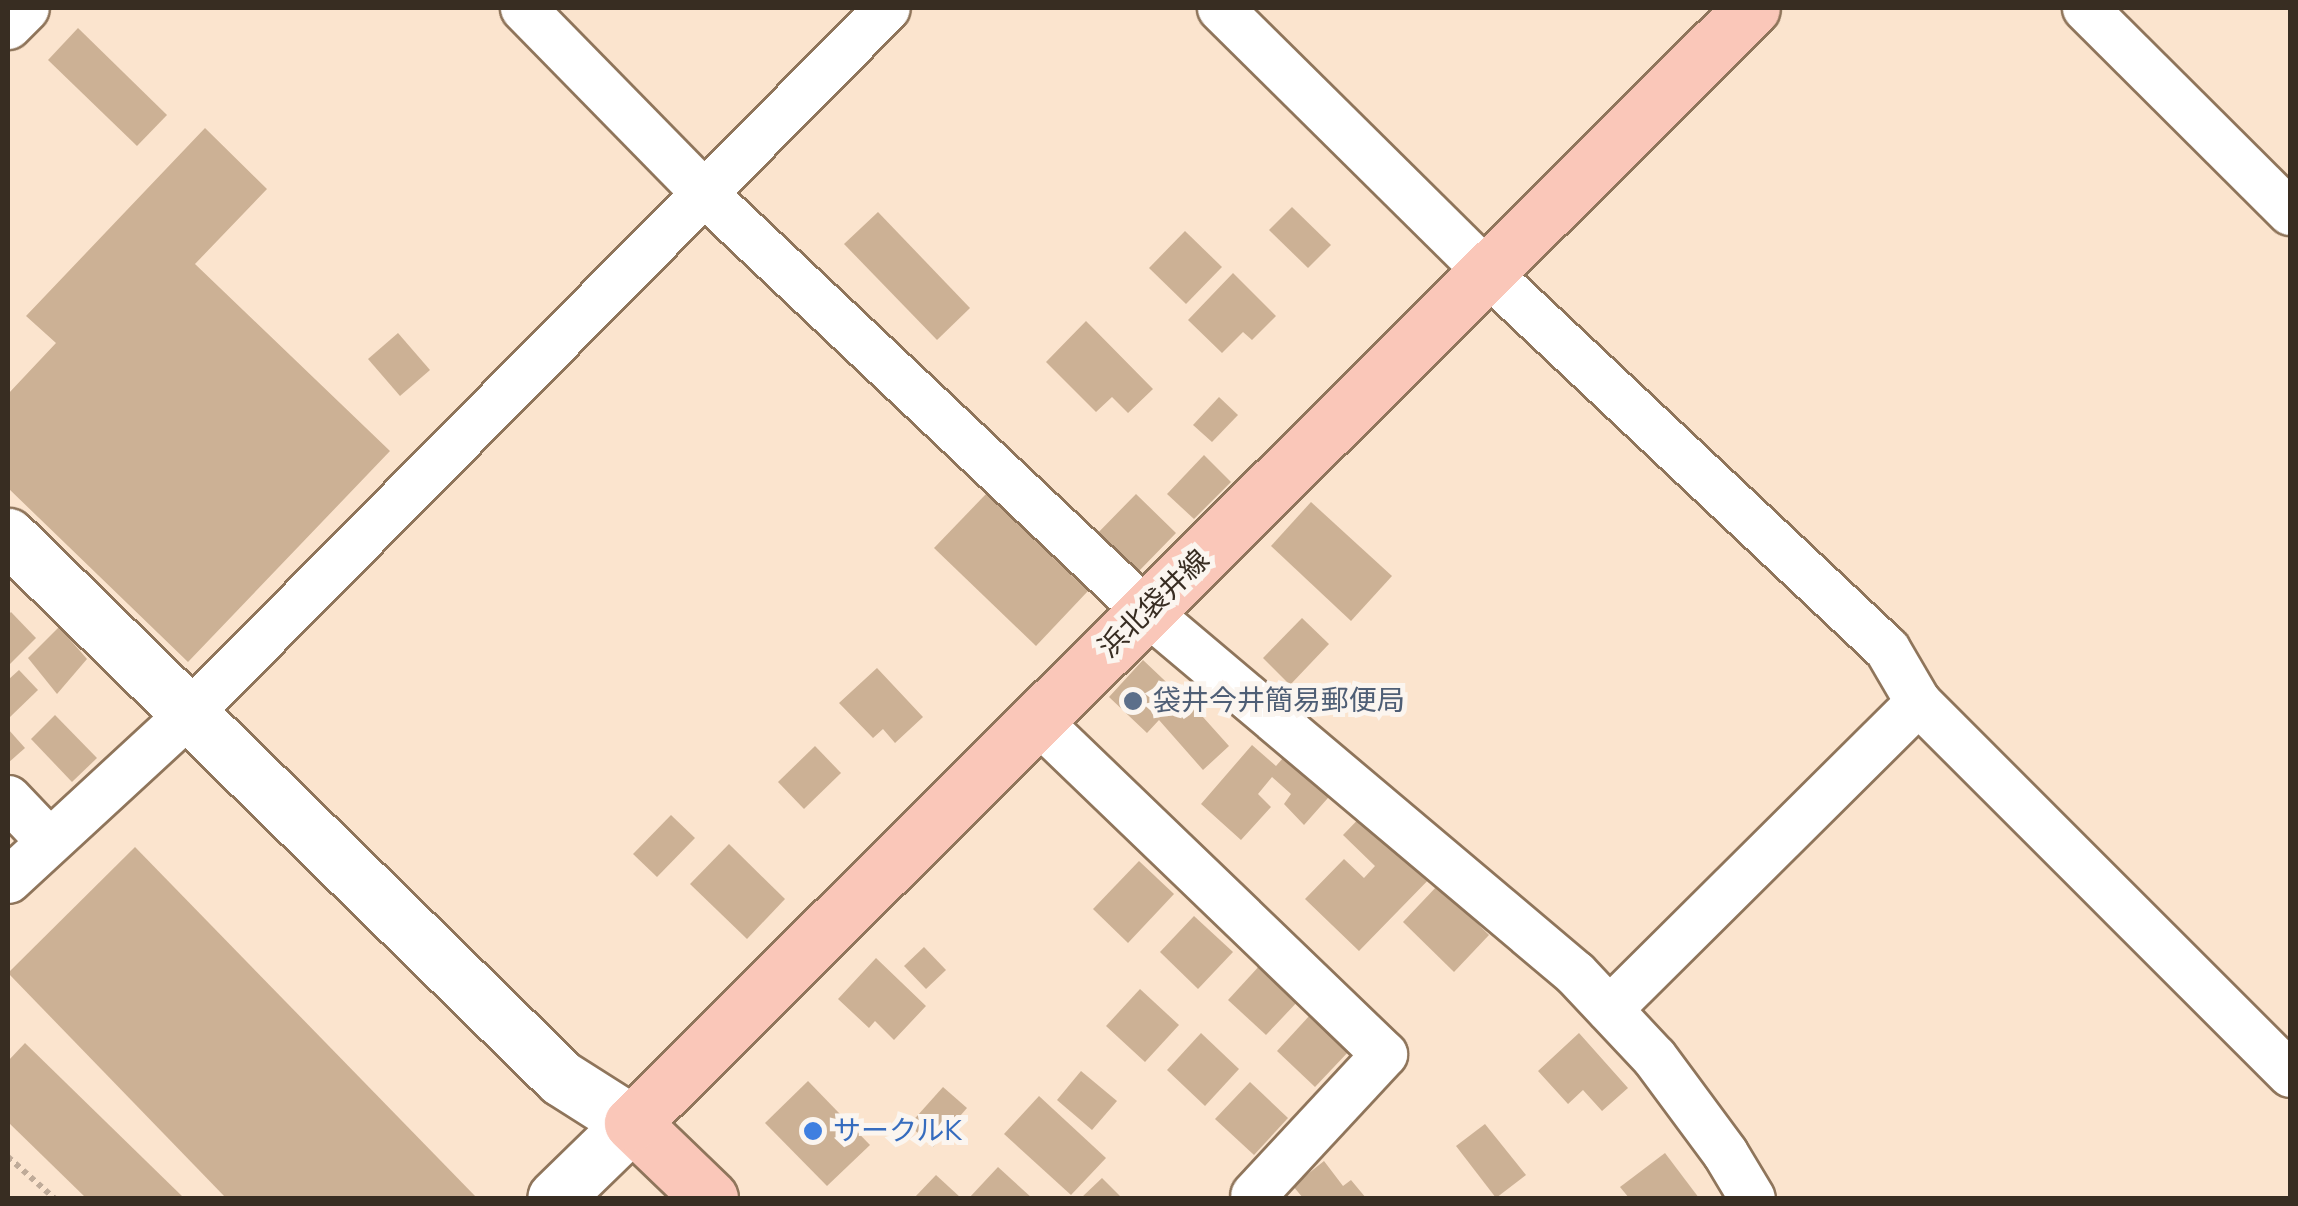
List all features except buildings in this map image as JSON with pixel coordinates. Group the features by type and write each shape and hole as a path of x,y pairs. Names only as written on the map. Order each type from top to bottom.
{"main road":[{"name":"浜北袋井線","path":"632,1123 1752,8"},
{"path":"632,1123 710,1198"}],"street":[{"path":"8,26 26,8"},
{"path":"522,8 705,194 1147,612 1575,973 1654,1056 1726,1153 1752,1198"},
{"path":"8,880 188,714 887,8"},
{"path":"1220,8 1488,274 1887,649 1918,702 2290,1074"},
{"path":"2085,8 2290,212"},
{"path":"8,536 562,1078 632,1123 555,1198"},
{"path":"1609,1009 1918,702"},
{"path":"1036,719 1384,1054 1253,1195"},
{"path":"8,798 49,841"}],"path":[{"path":"8,1157 54,1198"}],"place":[{"name":"袋井今井簡易郵便局","path":"1133,701"},
{"name":"サークルK","path":"813,1131"}]}
